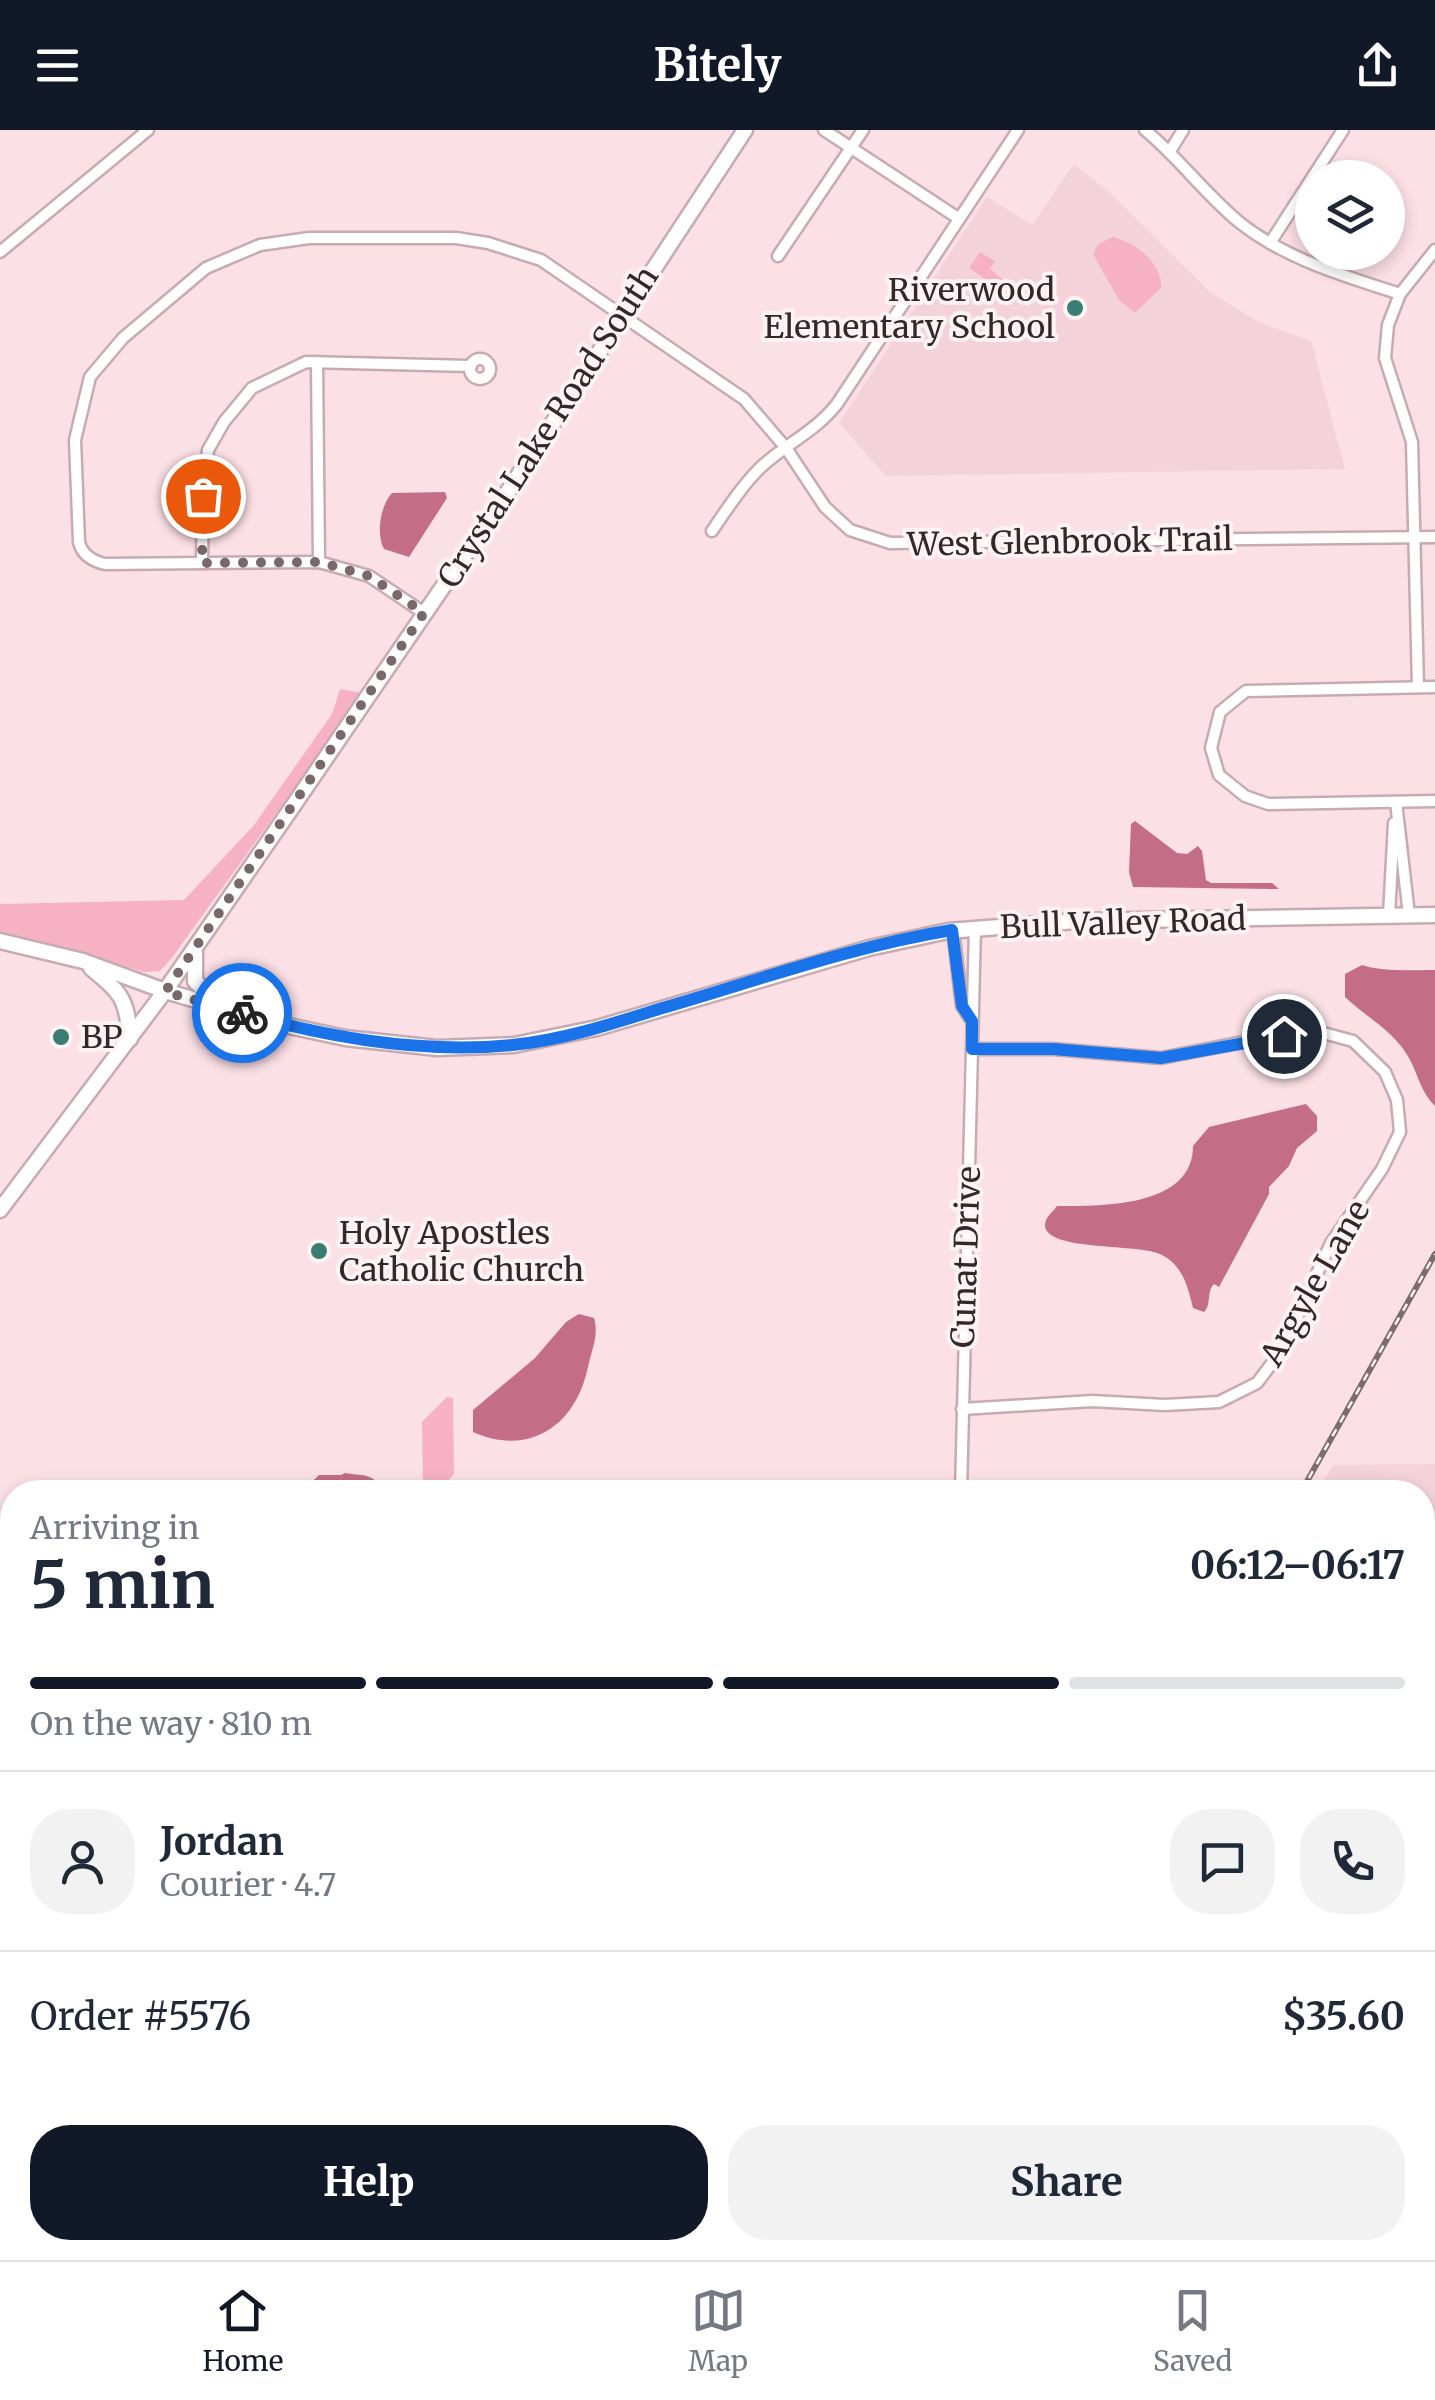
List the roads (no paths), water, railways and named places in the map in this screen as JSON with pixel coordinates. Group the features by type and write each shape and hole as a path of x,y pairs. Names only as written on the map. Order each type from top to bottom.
{"street":[{"path":"0,252 148,130"},
{"name":"Crystal Lake Road South","path":"0,1210 165,992 424,613 745,130"},
{"path":"824,130 958,218"},
{"path":"778,256 864,130"},
{"path":"712,530 762,466 820,425 837,404 1018,130"},
{"path":"1146,130 1240,222 1270,243 1330,271 1400,294"},
{"path":"1170,151 1184,130"},
{"path":"1270,243 1343,130"},
{"name":"West Glenbrook Trail","path":"202,563 105,564 87,556 79,542 75,440 90,377 124,338 206,268 260,245 309,238 456,238 488,243 540,260 744,399 786,448 825,506 850,530 890,543 1435,537"},
{"path":"1418,686 1412,442 1385,358 1388,325 1400,294 1435,250"},
{"path":"424,613 369,576 319,562 202,563 208,450 224,422 252,388 306,362 471,366"},
{"path":"317,362 319,562"},
{"path":"1435,686 1246,691 1220,712 1211,748 1219,775 1245,796 1268,804 1435,801"},
{"path":"1396,802 1408,915"},
{"path":"1388,915 1396,802"},
{"name":"Bull Valley Road","path":"0,941 82,961 165,992 275,1022 344,1038 437,1048 514,1045 597,1028 870,948 952,930 1076,921 1435,915"},
{"name":"Cunat Drive","path":"961,1480 975,928"},
{"name":"Cunat Drive","path":"952,930 962,1006 972,1021"},
{"path":"196,945 195,981 202,988 275,1022"},
{"path":"82,961 121,994 128,1007 130,1038"},
{"name":"Argyle Lane","path":"962,1410 1092,1401 1165,1405 1219,1402 1257,1383 1282,1350 1332,1243 1382,1170 1400,1132 1398,1100 1385,1072 1353,1041 1300,1031 1161,1058 1053,1049 972,1049"}],"railway":[{"path":"1308,1480 1435,1254"}],"place":[{"name":"Riverwood Elementary School","path":"1075,308"},
{"name":"BP","path":"61,1037"},
{"name":"Holy Apostles Catholic Church","path":"319,1251"}]}
